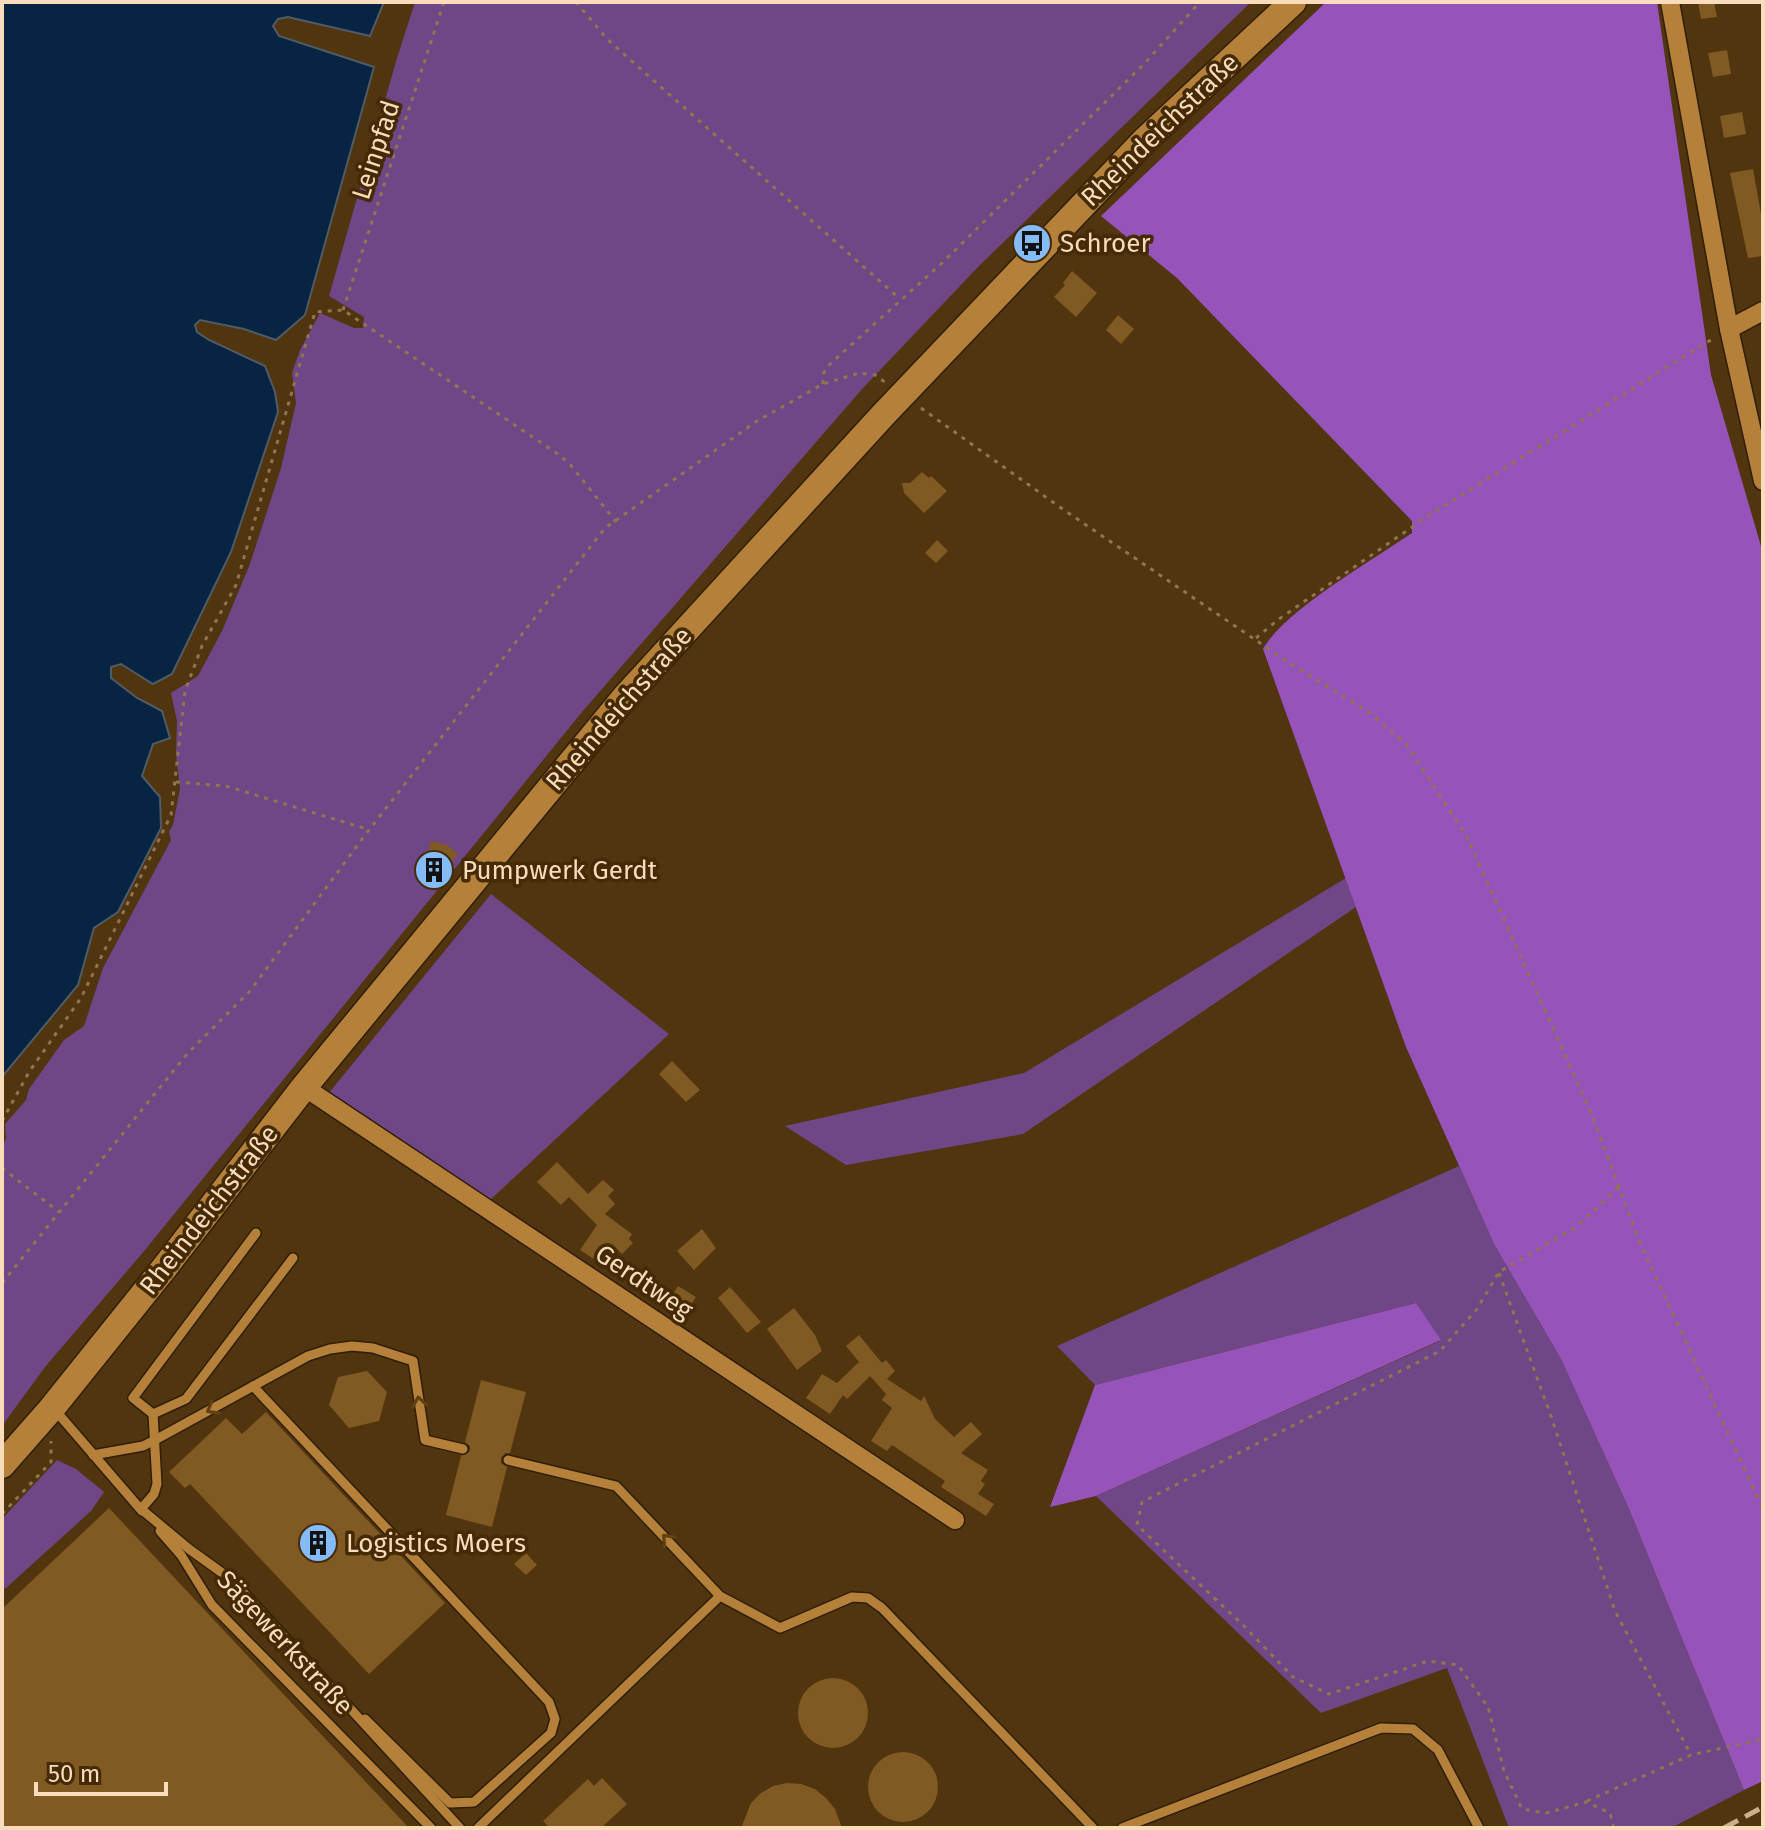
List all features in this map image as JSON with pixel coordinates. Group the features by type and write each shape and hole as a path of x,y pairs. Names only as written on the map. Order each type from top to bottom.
{"main road":[{"name":"Rheindeichstraße","path":"2,1465 165,1267 304,1087 625,697 902,394 1145,140 1293,2"}],"street":[{"path":"1670,2 1729,329 1763,481"},
{"path":"1729,329 1763,311"},
{"name":"Gerdtweg","path":"304,1087 955,1520"}],"lane":[{"path":"253,1386 549,1702 555,1719 551,1733 474,1802 450,1803 345,1700 232,1580 141,1509 154,1494 157,1484 155,1440 153,1414 133,1398 256,1233"},
{"path":"153,1414 186,1399 293,1258"},
{"path":"93,1455 143,1446 308,1356 352,1346 373,1348 413,1361 425,1440 463,1449"},
{"name":"Sägewerkstraße","path":"52,1408 181,1555 212,1605 431,1828"},
{"path":"508,1460 616,1486 720,1596 780,1628 852,1597 868,1598 882,1608 1093,1828"},
{"path":"478,1828 720,1596"},
{"path":"345,1700 381,1745 460,1828"},
{"path":"1122,1828 1381,1728 1413,1729 1438,1750 1479,1828"}],"path":[{"name":"Leinpfad","path":"343,310 444,2"},
{"path":"576,2 608,40 901,299"},
{"path":"823,384 823,374 830,364 1143,65 1200,2"},
{"path":"2,1121 29,1072 81,998 171,815 185,691 202,646 236,585 315,312 343,310 461,387 570,464 616,522"},
{"path":"1256,638 1431,514 1729,329"},
{"path":"2,1283 187,1054 250,991 370,830 605,528 757,421 823,384 859,373 875,375"},
{"path":"902,394 1064,510 1288,662 1370,713 1407,745 1467,837 1592,1115 1638,1238 1763,1509"},
{"path":"175,782 226,786 370,830"},
{"path":"2,1168 59,1212"},
{"path":"1619,1187 1576,1227 1499,1272 1477,1309 1440,1351 1142,1502 1137,1525 1293,1677 1329,1694 1428,1661 1458,1665 1488,1707 1504,1771 1522,1809 1546,1813 1586,1802 1691,1755 1763,1739"},
{"path":"1499,1272 1552,1419 1615,1611 1691,1755"},
{"path":"2,1514 51,1462 52,1408"},
{"path":"1586,1802 1610,1813 1614,1828"}],"shaded area":[{"path":"415,2 1251,2 979,266 863,388 582,712 145,1250 45,1367 2,1426 2,1150 6,1138 5,1124 26,1100 29,1089 64,1040 84,1026 103,968 171,840 169,832 180,789 176,754 177,721 171,693 198,676 222,631 250,564 281,468 296,403 292,373 300,350 320,313 354,328 363,328 364,317 329,296"},
{"path":"1326,2 1657,2 1711,375 1763,553 1763,1781 1744,1790 1629,1509 1561,1359 1494,1244 1406,1047 1263,649 1290,618 1310,602 1412,533 1412,521 1177,278 1101,216"},
{"path":"1346,878 1356,907 1023,1134 846,1165 785,1126 1024,1073"},
{"path":"491,894 669,1034 490,1200 328,1094"},
{"path":"1459,1166 1494,1244 1561,1359 1629,1509 1744,1790 1671,1828 1509,1828 1447,1668 1321,1713 1096,1496 1440,1341 1416,1303 1095,1385 1057,1346"},
{"path":"1416,1303 1441,1340 1096,1496 1050,1507 1095,1385"},
{"path":"57,1460 76,1469 104,1492 91,1511 2,1589 2,1519"}],"water":[{"path":"2,2 384,2 370,36 288,17 278,19 273,26 279,36 374,67 305,315 276,340 244,329 200,320 195,325 197,332 209,340 265,366 275,392 278,412 231,552 172,674 153,684 121,664 111,667 111,678 137,698 162,711 170,738 153,744 142,776 160,797 161,828 118,912 94,928 78,985 2,1077"}],"building":[{"path":"1698,2 1714,2 1717,17 1701,19"},
{"path":"1727,50 1731,74 1713,77 1708,53"},
{"path":"1742,112 1746,134 1724,138 1720,116"},
{"path":"1753,169 1763,225 1763,256 1748,258 1730,173"},
{"path":"1072,271 1097,293 1076,317 1054,297"},
{"path":"1118,315 1134,329 1121,344 1106,330"},
{"path":"922,472 947,491 924,513 904,493 902,483 910,483"},
{"path":"937,540 948,551 936,563 925,553"},
{"path":"431,841 447,845 458,854 436,884 420,871 432,856 428,852"},
{"path":"672,1061 700,1090 686,1102 659,1074"},
{"path":"557,1162 588,1194 603,1180 614,1190 608,1196 615,1204 605,1214 632,1234 629,1239 633,1243 622,1254 612,1244 600,1263 580,1250 597,1225 569,1197 561,1205 537,1182"},
{"path":"702,1229 716,1248 694,1270 677,1251"},
{"path":"678,1286 696,1297 683,1317 666,1306"},
{"path":"730,1287 761,1322 747,1333 718,1298"},
{"path":"794,1308 815,1335 822,1351 797,1370 767,1329"},
{"path":"859,1335 882,1363 886,1360 895,1371 887,1379 921,1401 924,1396 935,1419 954,1437 971,1422 982,1434 961,1453 988,1470 981,1481 985,1484 978,1494 994,1504 986,1516 941,1487 945,1481 892,1445 887,1451 871,1441 892,1408 882,1400 886,1394 870,1376 847,1399 843,1395 830,1414 806,1398 822,1374 837,1383 859,1362 846,1346"},
{"path":"367,1371 387,1392 379,1421 349,1428 329,1405 338,1377"},
{"path":"481,1380 526,1392 510,1453 505,1453 501,1458 501,1463 507,1467 492,1527 446,1515 461,1456 470,1451 470,1446 465,1442"},
{"name":"Logistics Moers","path":"266,1412 445,1603 369,1674 190,1484 185,1488 169,1472 226,1418 242,1434"},
{"path":"109,1508 409,1828 2,1828 2,1609"},
{"path":"526,1553 537,1565 526,1575 514,1564"},
{"path":"833,1678 858,1688 868,1713 858,1738 833,1748 808,1738 798,1713 808,1688"},
{"path":"903,1752 922,1758 932,1768 938,1787 932,1806 922,1816 903,1822 884,1816 874,1806 868,1787 874,1768 884,1758"},
{"path":"602,1778 627,1804 601,1828 550,1828 543,1821 588,1779 594,1786"},
{"path":"787,1783 815,1789 826,1798 835,1809 842,1828 741,1828 751,1803 761,1793"}],"railway":[{"path":"1724,1828 1763,1807"}],"place":[{"name":"Schroer","path":"1032,243"},
{"name":"Pumpwerk Gerdt","path":"434,870"},
{"name":"Logistics Moers","path":"318,1543"}]}
